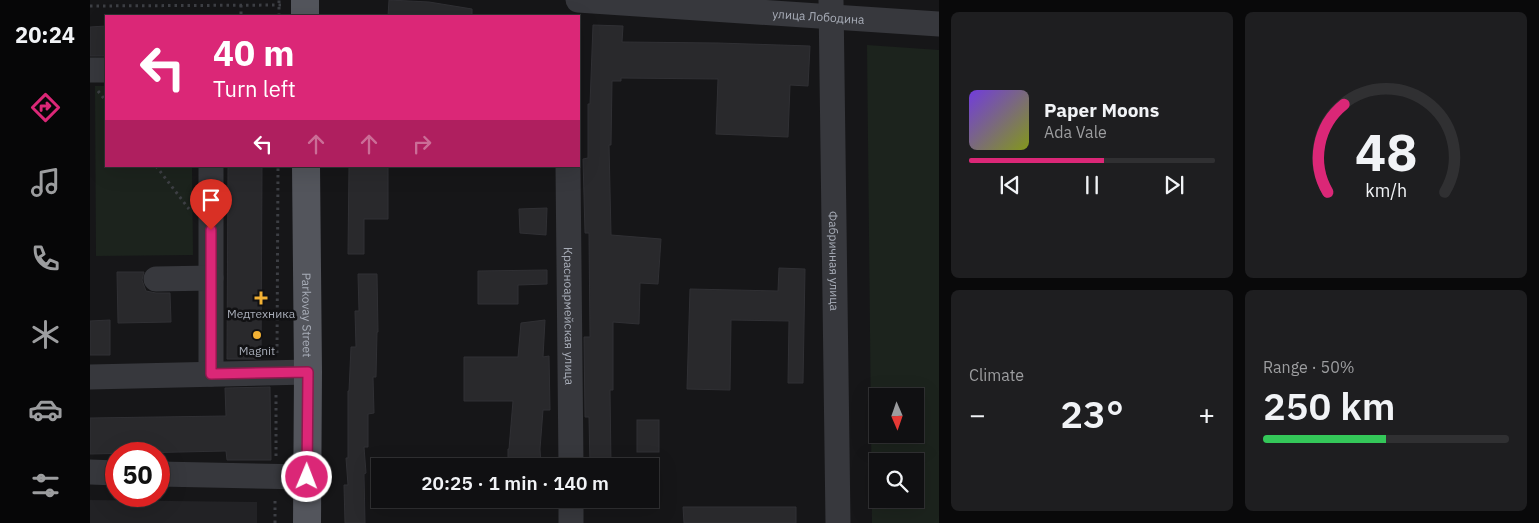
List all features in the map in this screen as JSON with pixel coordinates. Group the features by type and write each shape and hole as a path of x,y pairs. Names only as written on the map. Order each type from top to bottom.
{"main road":[{"path":"292,2 304,15"},
{"name":"Parkovay Street","path":"306,167 307,523"}],"street":[{"path":"566,0 566,15"},
{"name":"улица Лободина","path":"578,0 831,8 939,24"},
{"name":"Фабричная улица","path":"831,8 838,523"},
{"path":"90,70 105,70"},
{"path":"211,167 211,374"},
{"name":"Красноармейская улица","path":"568,167 571,458"},
{"path":"156,279 211,278"},
{"path":"90,377 308,372"},
{"path":"90,472 105,473"},
{"path":"170,474 276,478 307,477"},
{"path":"571,508 571,523"}],"path":[{"path":"279,0 292,2"},
{"path":"90,6 241,5 292,2"},
{"path":"280,15 292,2"},
{"path":"241,5 241,15"},
{"path":"157,167 193,214 211,214"},
{"path":"275,523 278,167"}],"shaded area":[{"path":"867,45 939,50 939,523 872,523 872,508 924,508 924,453 871,453 871,443 924,443 924,388 871,388"},
{"path":"95,86 105,86 105,167 192,167 193,255 96,256"},
{"path":"90,500 105,500 105,507 170,507 170,501 257,502 257,523 90,523"}],"building":[{"path":"389,0 429,2 472,9 472,15 388,15"},
{"path":"593,25 623,26 622,42 810,46 808,86 790,85 788,137 716,134 718,79 621,78 621,81 612,81 611,145 609,145 611,235 661,239 658,284 640,283 639,324 613,322 613,390 610,390 611,458 590,458 589,417 585,417 584,337 590,337 589,233 585,233 583,159 588,158 588,104 590,104"},
{"path":"105,26 105,56 90,56 90,27"},
{"path":"228,167 262,167 261,359 227,359"},
{"path":"349,167 388,167 388,219 364,219 364,254 348,254"},
{"path":"547,208 546,235 520,233 519,209"},
{"path":"779,268 805,269 803,383 788,383 789,321 731,320 730,390 687,389 690,289 778,291"},
{"path":"547,270 547,284 518,285 518,304 478,304 478,271"},
{"path":"117,272 144,272 142,280 146,291 170,293 171,322 118,323"},
{"path":"358,274 377,274 378,332 376,377 373,377 374,413 368,414 368,447 364,447 366,473 364,474 365,523 345,523 344,485 348,485 346,458 348,458 348,391 351,347 356,347 355,311 359,311"},
{"path":"110,320 110,355 90,355 90,321"},
{"path":"545,320 543,357 549,356 550,410 543,410 541,458 508,458 513,401 464,401 464,357 518,357 521,323"},
{"path":"270,387 271,460 227,460 226,451 170,452 170,442 105,442 105,454 90,454 90,418 226,416 225,388"},
{"path":"637,420 659,420 659,452 637,452"},
{"path":"683,507 796,507 796,523 684,523"}],"place":[{"name":"Медтехника","path":"261,298"},
{"name":"Magnit","path":"257,335"}],"route":[{"path":"211,230 211,374 308,372 307,477"}]}
